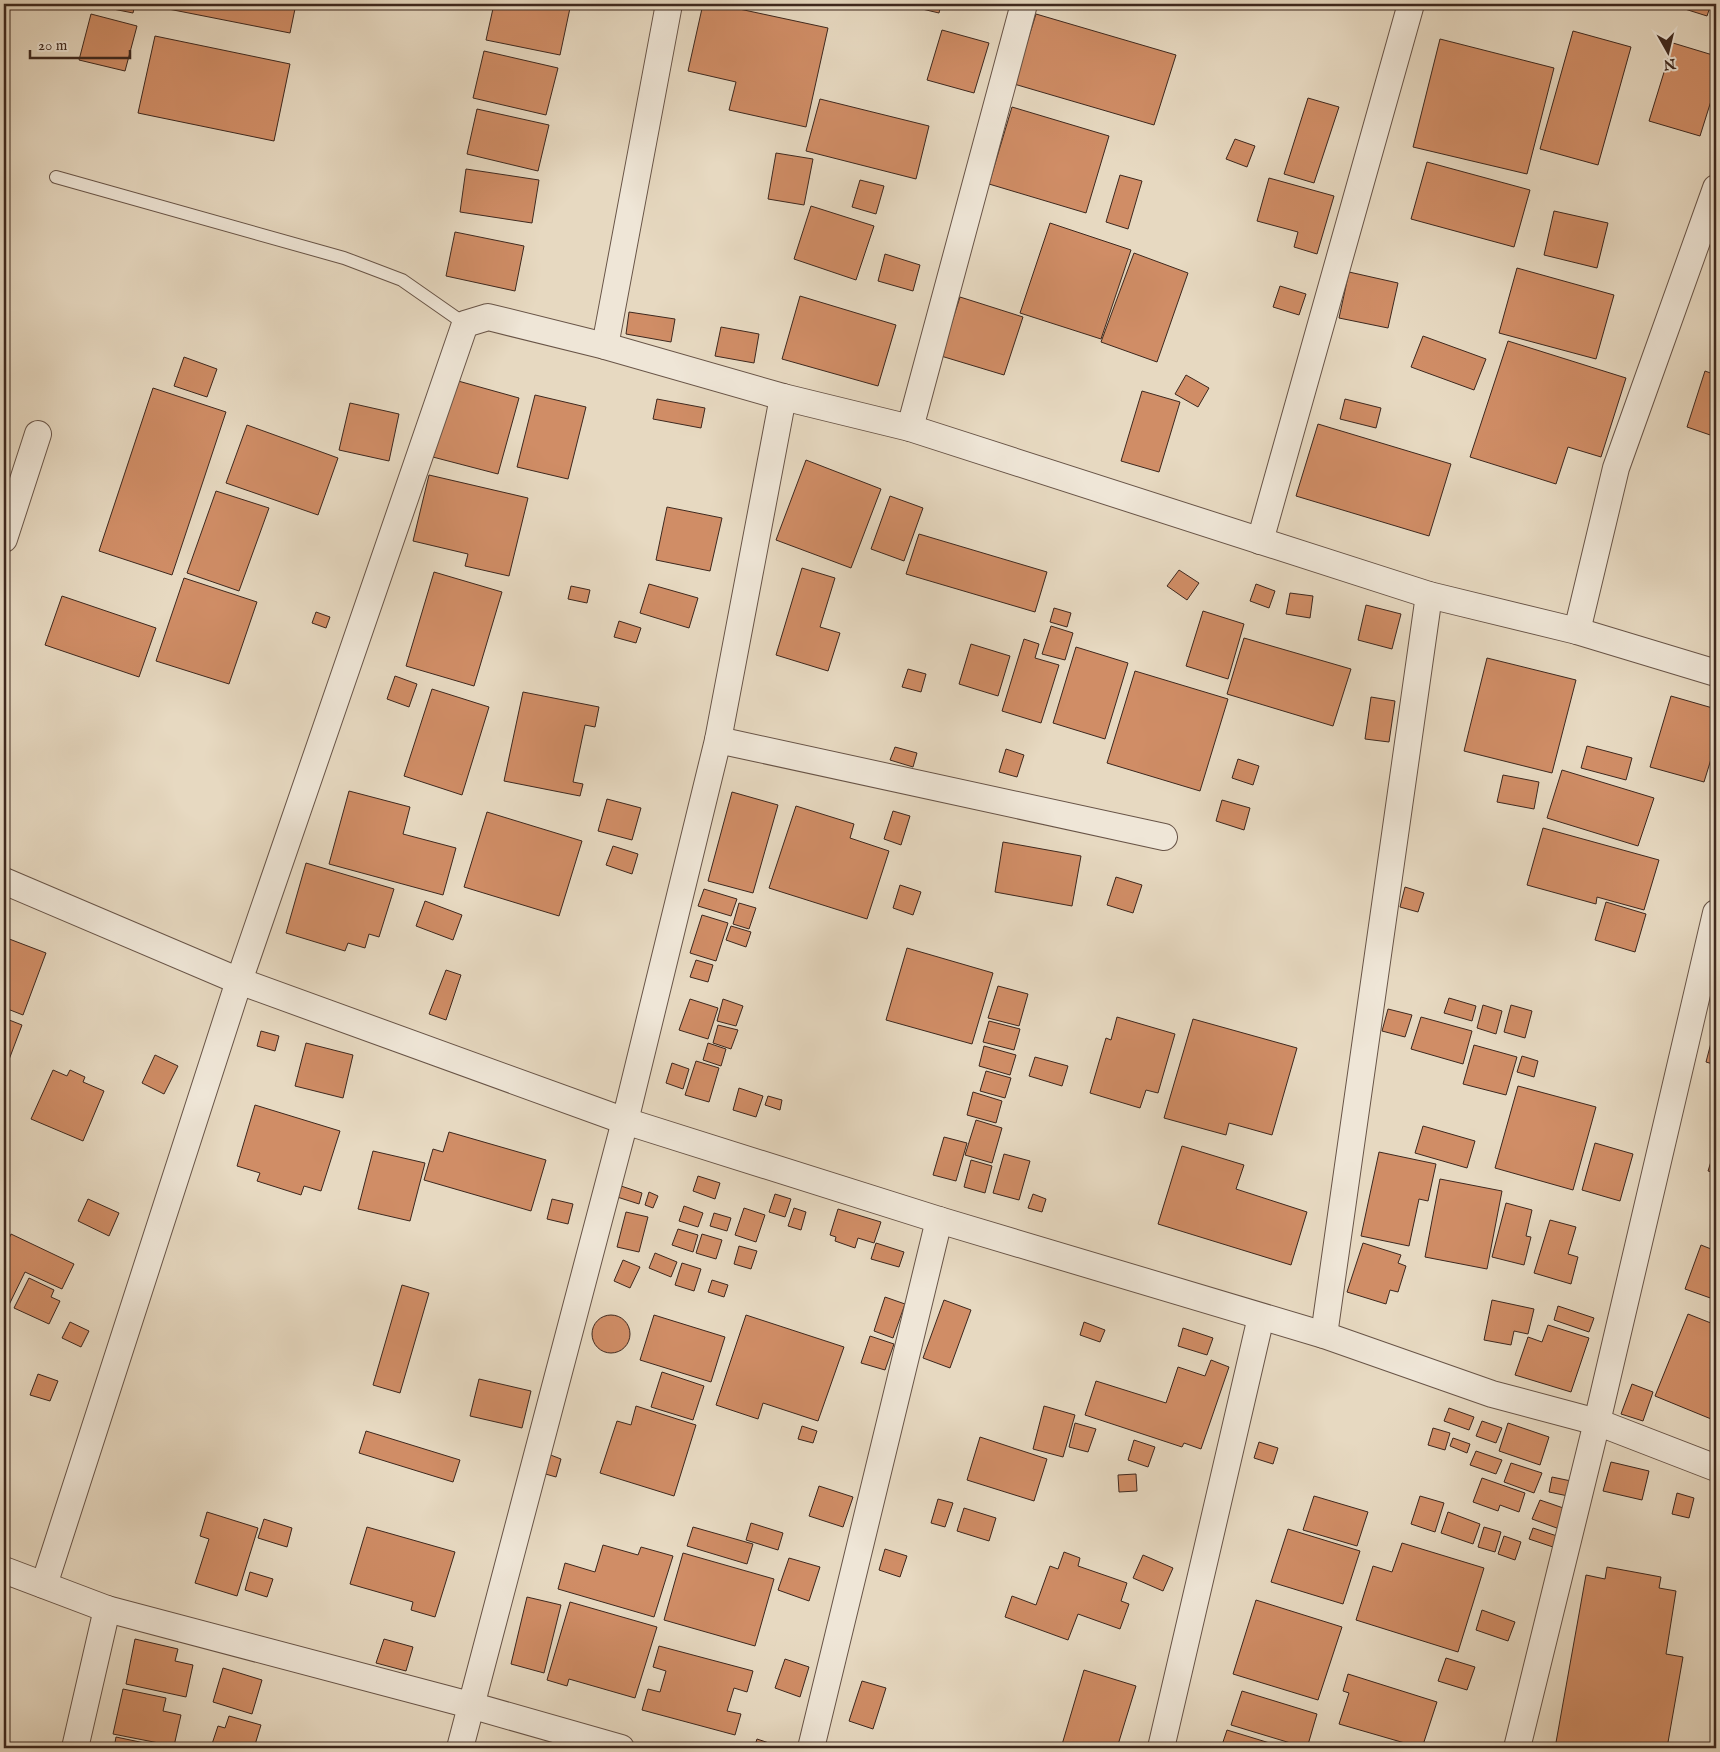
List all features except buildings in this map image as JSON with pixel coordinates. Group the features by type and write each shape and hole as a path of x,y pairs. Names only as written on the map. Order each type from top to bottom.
{"street":[{"path":"605,346 669,4"},
{"path":"910,428 1024,4"},
{"path":"1260,541 1410,4"},
{"path":"1577,631 1616,468 1716,188"},
{"path":"44,1584 239,981 465,324 488,317 605,346 783,397 910,428 1429,595 1577,631 1716,673"},
{"path":"460,1748 625,1121 718,740 783,397"},
{"path":"4,539 38,434"},
{"path":"1324,1335 1429,595"},
{"path":"718,740 1164,838"},
{"path":"4,881 239,981 625,1121 939,1220 1324,1335 1492,1394 1597,1422 1716,1468"},
{"path":"1517,1748 1597,1422 1716,913"},
{"path":"812,1748 939,1220"},
{"path":"1161,1748 1261,1317"},
{"path":"4,1570 107,1609 470,1705 620,1748"},
{"path":"75,1748 107,1609"}],"lane":[{"path":"56,177 344,258 402,280 465,324"}]}
